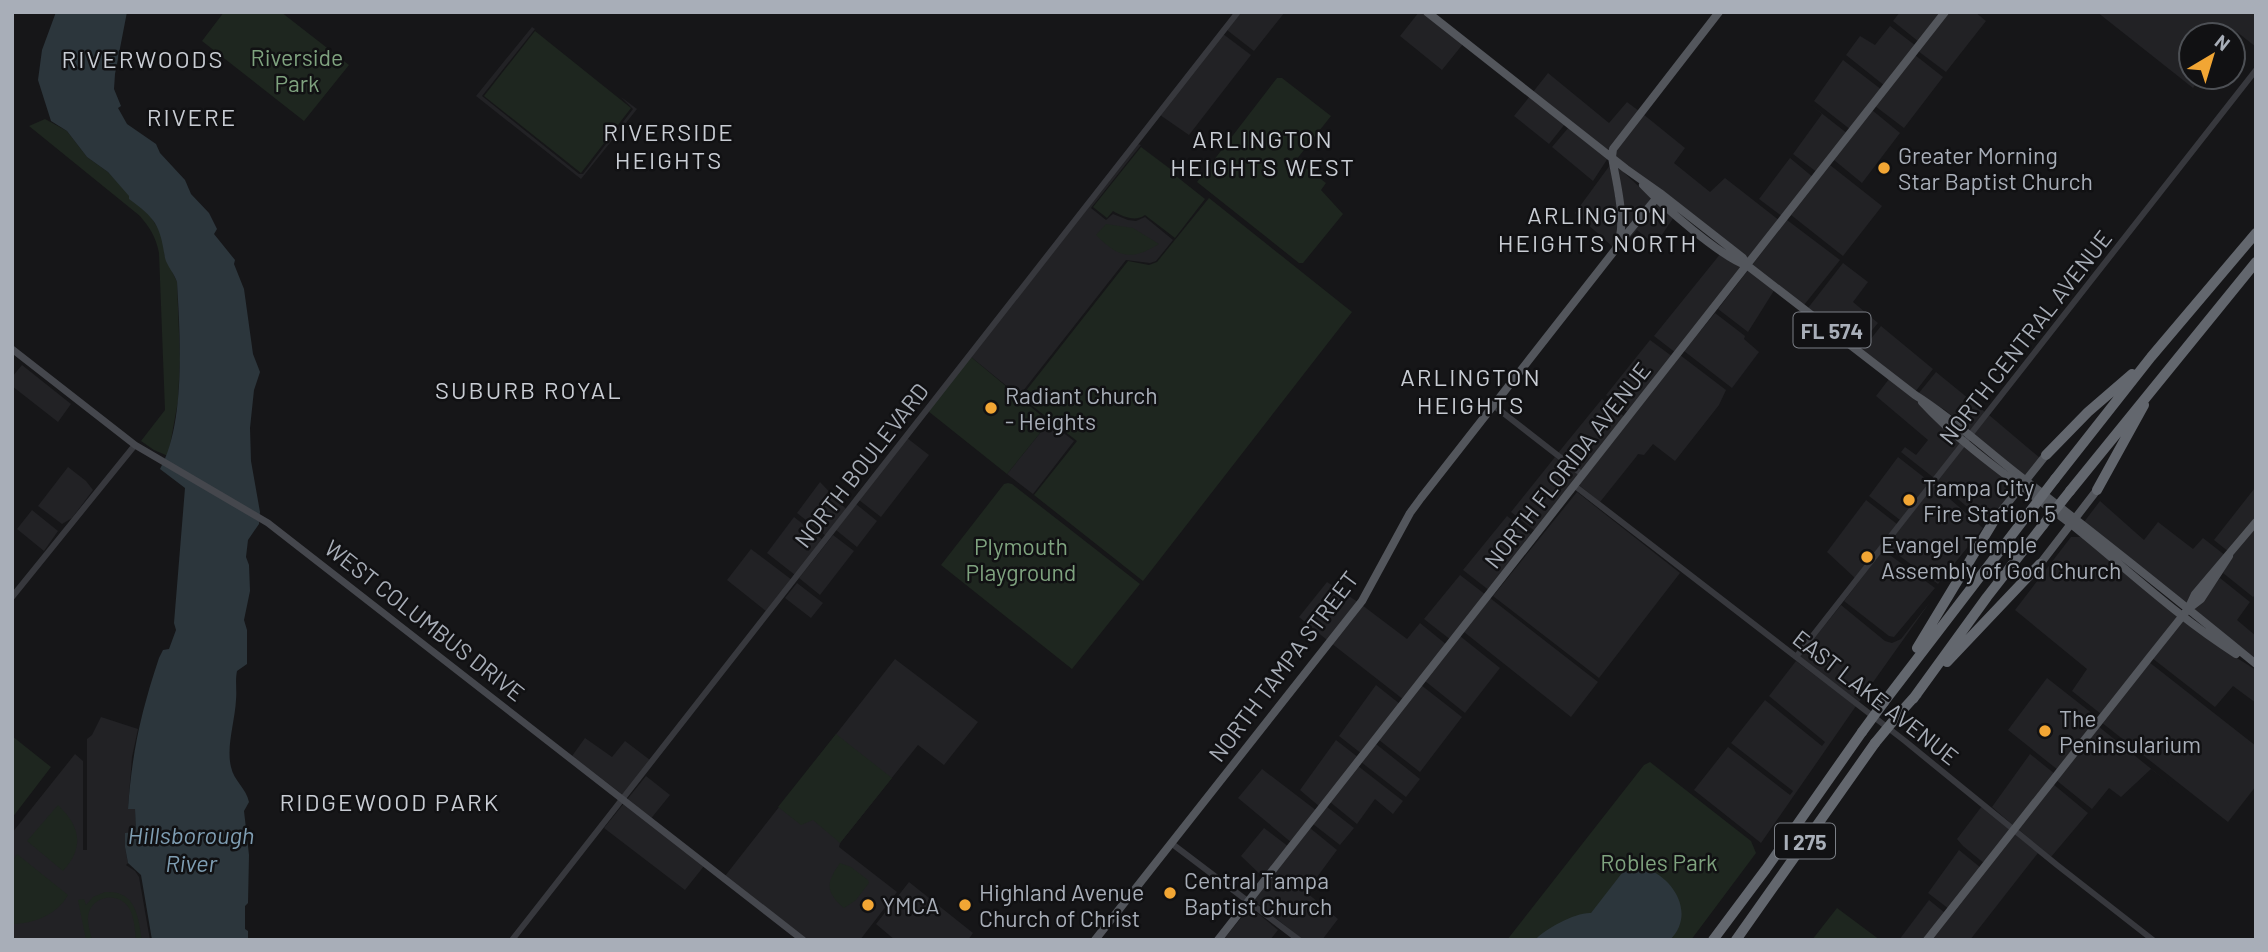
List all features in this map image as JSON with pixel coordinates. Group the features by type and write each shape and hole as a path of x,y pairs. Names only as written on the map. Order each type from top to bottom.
{"highway":[{"name":"I 275","path":"1713,940 1902,676 2151,357 2256,233"},
{"name":"I 275","path":"1736,940 1875,743 1913,699 1987,597 2152,387 2256,262"},
{"path":"2046,455 2088,412 2151,357"},
{"path":"2097,490 2152,387"},
{"path":"1902,676 1995,519"},
{"path":"1913,699 2040,564"},
{"path":"1704,940 1766,869"},
{"path":"1743,940 1752,929 1753,916"}],"main road":[{"name":"FL 574","path":"1427,12 1658,195 1743,258 1748,266 1915,395 1933,415 1993,455 2023,483 2186,612 2220,643 2256,665"},
{"path":"1620,242 1621,219 1612,157 1616,144 1719,12"},
{"name":"NORTH FLORIDA AVENUE","path":"1218,940 1945,12"},
{"name":"NORTH TAMPA STREET","path":"1095,940 1362,601 1410,513 1658,195"},
{"name":"WEST COLUMBUS DRIVE","path":"12,349 135,445 261,519 359,592 803,940"},
{"name":"FL 574","path":"1968,438 2005,473 2023,483"},
{"path":"1995,519 2046,455"},
{"path":"2005,473 2010,486 2010,500"},
{"path":"2040,564 2097,490"},
{"name":"FL 574","path":"2073,521 2083,535 2186,612"},
{"path":"1927,940 2186,612 2199,588 2230,556 2256,522"},
{"path":"2059,540 2072,535 2083,535"}],"street":[{"name":"NORTH BOULEVARD","path":"512,940 1238,12"},
{"name":"NORTH CENTRAL AVENUE","path":"1796,657 2256,70"},
{"path":"1493,405 1583,475"},
{"path":"12,597 135,445"},
{"name":"EAST LAKE AVENUE","path":"1575,486 1905,741 2154,940"},
{"path":"1171,844 1299,940"}],"shaded area":[{"path":"1241,12 1285,12 1254,51 1227,30"},
{"path":"1419,12 1423,12 1463,44 1442,70 1400,36"},
{"path":"1900,12 1942,12 1919,42 1893,21"},
{"path":"1948,12 1975,12 1986,21 1946,72 1918,51"},
{"path":"2097,12 2256,12 2256,47 2247,40 2247,21 2177,21 2177,75"},
{"path":"1890,26 1916,46 1885,86 1846,55 1860,36 1875,45"},
{"path":"532,27 535,29 482,96 579,174 583,174 633,109 621,97 637,109 581,179 476,96"},
{"path":"1223,34 1251,55 1189,135 1160,115"},
{"path":"1915,55 1943,77 1904,128 1875,106"},
{"path":"1843,60 1882,90 1851,130 1814,101"},
{"path":"1548,73 1609,123 1627,102 1639,111 1609,152 1533,92"},
{"path":"1530,96 1565,124 1549,144 1514,116"},
{"path":"1811,105 1848,134 1818,173 1793,154 1822,114"},
{"path":"1872,110 1900,133 1862,183 1834,160"},
{"path":"1643,114 1685,148 1674,163 1710,192 1725,178 1780,221 1749,261 1614,156 1615,150"},
{"path":"1569,127 1608,158 1593,181 1552,147"},
{"path":"1138,144 1141,145 1091,208 1106,220 1113,214 1136,221 1145,217 1173,240 1156,261 1150,263 1126,260 1019,396 971,357"},
{"path":"1790,158 1814,178 1783,217 1759,199"},
{"path":"1615,164 1652,199 1623,235"},
{"path":"1610,165 1619,219 1614,248 1575,213"},
{"path":"1830,165 1882,206 1843,256 1791,215"},
{"path":"1656,202 1674,217 1655,245 1637,230 1618,251"},
{"path":"1787,220 1840,260 1804,305 1752,265"},
{"path":"1721,253 1744,267 1676,353 1654,336"},
{"path":"1843,263 1868,282 1853,302 1878,323 1858,347 1808,308"},
{"path":"1749,269 1775,289 1748,332 1718,309"},
{"path":"1715,313 1745,336 1744,339 1759,352 1732,388 1684,351"},
{"path":"1881,326 1933,369 1915,392 1862,350"},
{"path":"1650,340 1673,357 1629,413 1606,395"},
{"path":"1680,355 1726,390 1719,405 1675,461 1653,444 1644,455 1638,454 1600,502 1579,485"},
{"path":"22,365 71,404 58,422 12,386 12,377"},
{"path":"1936,372 1985,412 1971,431 1945,410 1918,394"},
{"path":"1889,379 1962,442 1934,478 1901,452 1905,447 1916,455 1928,440 1876,396"},
{"path":"1602,399 1625,417 1583,471 1558,453"},
{"path":"1989,415 2040,458 2025,477 1974,434"},
{"path":"1049,422 1074,441 1033,494 1007,474"},
{"path":"907,438 929,455 881,517 859,500"},
{"path":"1965,445 2003,475 2006,482 2007,499 1987,524 1937,481"},
{"path":"1555,457 1580,476 1536,532 1511,512"},
{"path":"1898,457 1930,482 1900,520 1869,496"},
{"path":"68,467 93,490 72,518 62,524 38,506"},
{"path":"820,482 846,509 826,536 797,513"},
{"path":"1934,485 1983,528 1938,584 1886,546"},
{"path":"2254,489 2256,518 2229,552 2214,540"},
{"path":"1577,492 1680,573 1599,678 1493,596"},
{"path":"1866,500 1897,524 1855,578 1827,552"},
{"path":"2100,501 2144,540 2158,522 2193,549 2203,538 2226,556 2187,605 2084,522"},
{"path":"856,504 877,521 857,547 836,530"},
{"path":"32,510 58,531 44,551 17,529"},
{"path":"1507,516 1533,536 1490,591 1463,570"},
{"path":"794,517 823,540 795,575 767,553"},
{"path":"2256,526 2256,594 2253,597 2223,573 2231,557"},
{"path":"833,535 854,551 820,595 799,578"},
{"path":"2071,537 2082,537 2179,616 2101,714 2072,691 2087,669 2015,610"},
{"path":"751,549 792,580 767,612 727,580"},
{"path":"1883,550 1935,588 1894,637 1889,636 1844,601"},
{"path":"1460,575 1486,595 1451,640 1424,619"},
{"path":"2220,578 2250,602 2237,620 2256,636 2256,661 2192,609 2203,600"},
{"path":"1327,582 1358,602 1327,640 1299,617"},
{"path":"797,583 823,603 811,618 785,598"},
{"path":"1490,598 1598,682 1571,717 1464,632"},
{"path":"1930,602 1859,702 1799,657 1841,605 1885,641 1892,643 1901,639"},
{"path":"1362,605 1407,639 1420,623 1447,645 1404,700 1331,643"},
{"path":"2183,619 2256,670 2256,703 2233,686 2215,707 2152,658"},
{"path":"1460,636 1500,668 1465,713 1425,681"},
{"path":"895,659 978,722 944,765 918,745 840,843 839,847 897,892 860,940 805,940 725,876"},
{"path":"1796,661 1856,706 1761,843 1694,790 1728,747 1790,795 1793,791 1731,743 1765,700 1822,746 1825,742 1769,696"},
{"path":"2149,662 2256,746 2256,786 2228,822 2101,722"},
{"path":"2047,678 2098,718 2058,770 2008,730"},
{"path":"1376,685 1400,704 1362,754 1339,736"},
{"path":"1421,685 1462,717 1420,772 1379,740"},
{"path":"101,717 138,729 132,757 128,808 135,809 136,832 125,847 128,863 126,865 139,877 150,940 12,940 12,833 75,754 83,761 83,850 87,850 87,739"},
{"path":"2098,726 2175,788 2151,769 2121,797 2109,788 2092,809 2056,780"},
{"path":"585,738 612,757 625,741 650,760 623,795 572,756"},
{"path":"1336,740 1359,758 1320,807 1300,790"},
{"path":"1376,744 1420,779 1406,797 1361,762"},
{"path":"2030,754 2055,774 2014,826 1992,807"},
{"path":"1358,766 1403,801 1393,814 1375,799 1357,824 1330,802"},
{"path":"1262,769 1317,811 1292,843 1238,798"},
{"path":"646,776 670,795 649,821 704,866 685,890 604,828"},
{"path":"2053,784 2088,813 2051,857 2018,829"},
{"path":"1326,806 1354,828 1340,845 1313,824"},
{"path":"1982,806 2011,830 1985,864 1957,839"},
{"path":"1264,828 1289,847 1264,878 1241,856"},
{"path":"1310,828 1337,850 1306,892 1338,919 1322,940 1303,940 1253,900"},
{"path":"2014,833 2038,853 1970,940 1936,940 1932,937"},
{"path":"1959,850 1981,868 1949,909 1928,893"},
{"path":"909,882 973,933 968,940 895,940 876,924"},
{"path":"1929,900 1945,913 1924,940 1899,940"},
{"path":"1250,907 1278,930 1270,940 1223,940"}],"green space":[{"name":"Riverside Park","path":"224,12 281,12 349,65 304,121 202,41"},
{"path":"535,31 631,108 581,173 484,96"},
{"path":"1277,78 1282,78 1331,116 1296,160 1326,183 1321,190 1343,214 1303,263 1299,263 1197,182"},
{"path":"45,119 67,131 87,157 108,172 151,217 162,235 165,256 177,282 180,359 178,401 168,456 141,441 165,410 159,253 156,242 140,216 29,126"},
{"path":"1141,147 1205,199 1175,238 1145,215 1129,218 1113,211 1107,218 1093,207"},
{"path":"1209,198 1352,312 1143,581 1034,495 1077,441 1021,397 1128,261 1149,265 1157,262"},
{"path":"1106,224 1133,228 1159,244 1133,255 1119,252 1096,235"},
{"path":"971,357 1049,422 1007,474 928,411"},
{"name":"Plymouth Playground","path":"1008,483 1140,584 1072,669 941,565 1004,484"},
{"path":"836,734 892,778 840,843 813,820 801,825 778,807"},
{"path":"12,736 51,767 12,818"},
{"name":"Robles Park","path":"1650,762 1751,841 1756,853 1691,940 1507,940 1644,765"},
{"path":"58,805 71,821 77,837 75,854 63,871 27,841"},
{"path":"17,854 68,895 58,908 44,917 12,924 12,862"},
{"path":"840,863 851,867 869,883 856,900 844,908 833,896 830,886 832,876"},
{"path":"105,892 123,895 134,906 142,940 136,940 133,919 125,903 119,899 107,898 96,902 89,912 92,940 86,940 78,900 84,899 86,905 93,897"},
{"path":"1837,908 1880,940 1812,940"}],"water":[{"name":"Hillsborough River","path":"56,12 127,12 115,74 114,89 121,106 118,108 127,124 156,144 160,153 185,180 191,194 209,213 217,229 214,234 235,260 234,264 244,289 253,354 260,372 254,390 250,428 251,461 260,512 259,524 248,540 246,557 250,591 244,620 247,630 247,664 237,671 230,759 233,772 249,802 244,811 249,855 248,903 245,906 248,940 152,940 141,875 128,863 125,833 136,832 135,809 128,809 138,732 159,658 163,650 169,649 176,630 174,623 185,488 160,469 168,450 178,404 180,352 177,282 166,261 159,230 151,218 129,199 108,172 87,157 67,131 51,121 38,80 42,50"},
{"path":"1645,868 1665,880 1678,898 1681,919 1678,930 1670,940 1535,940 1561,922 1577,915 1591,913 1622,873"}],"place":[{"name":"Greater Morning Star Baptist Church","path":"1884,168"},
{"name":"Radiant Church - Heights","path":"991,408"},
{"name":"Tampa City Fire Station 5","path":"1909,500"},
{"name":"Evangel Temple Assembly of God Church","path":"1867,557"},
{"name":"The Peninsularium","path":"2045,731"},
{"name":"Central Tampa Baptist Church","path":"1170,893"},
{"name":"YMCA","path":"868,905"},
{"name":"Highland Avenue Church of Christ","path":"965,905"}],"district":[{"name":"RIVERWOODS","path":"143,58"},
{"name":"RIVERE","path":"192,116"},
{"name":"RIVERSIDE HEIGHTS","path":"669,145"},
{"name":"ARLINGTON HEIGHTS WEST","path":"1263,152"},
{"name":"ARLINGTON HEIGHTS NORTH","path":"1598,228"},
{"name":"SUBURB ROYAL","path":"529,389"},
{"name":"ARLINGTON HEIGHTS","path":"1471,390"},
{"name":"RIDGEWOOD PARK","path":"390,801"}]}
